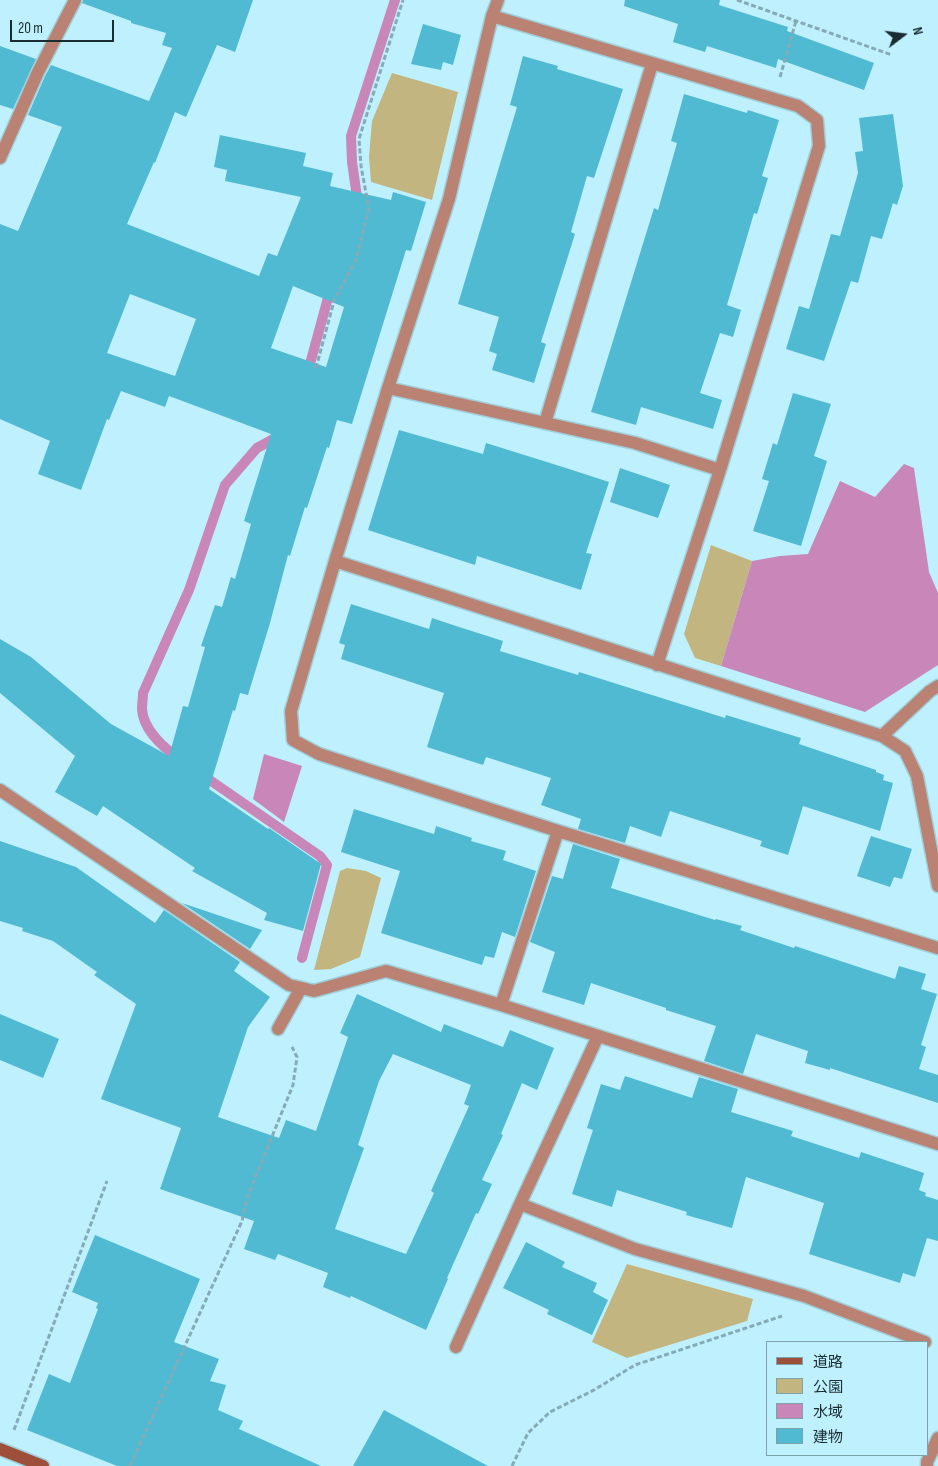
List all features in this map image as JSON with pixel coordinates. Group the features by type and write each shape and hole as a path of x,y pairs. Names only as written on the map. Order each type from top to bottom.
{"main road":[{"path":"3,1450 43,1466"}],"street":[{"path":"0,158 38,72 75,0"},
{"path":"498,0 492,16 449,199 388,388 291,711 293,740 319,754 558,831 938,948"},
{"path":"492,16 798,106 817,120 818,146 720,470 657,664"},
{"path":"545,422 652,64"},
{"path":"388,388 635,443 720,470"},
{"path":"335,560 882,736 905,751 917,776 938,886"},
{"path":"882,736 930,691 938,686"},
{"path":"0,790 289,984 314,991 386,971 501,1005 938,1144"},
{"path":"501,1005 558,831"},
{"path":"278,1029 301,988"},
{"path":"456,1347 598,1036"},
{"path":"520,1204 635,1249 804,1296 921,1341"},
{"path":"927,1466 938,1438"}],"path":[{"path":"316,368 334,301 356,260 369,209 358,139 403,0"},
{"path":"737,0 892,55"},
{"path":"774,99 796,21"},
{"path":"130,1466 242,1221 247,1198 293,1086 297,1057 288,1038 278,1029"},
{"path":"3,1450 106,1182"},
{"path":"512,1466 528,1433 550,1412 594,1390 635,1365 785,1315 804,1296"}],"green space":[{"path":"392,73 458,92 432,200 371,182 369,157 372,121"},
{"path":"711,545 752,561 721,666 695,658 684,634"},
{"path":"347,868 366,871 381,878 360,957 331,969 314,970 340,871"},
{"path":"627,1264 753,1299 747,1321 627,1358 592,1342"}],"water":[{"path":"904,464 914,468 929,572 938,593 938,665 865,712 721,666 752,561 808,554 840,481 875,497"},
{"path":"264,754 302,766 284,822 253,799"}],"building":[{"path":"83,0 253,0 235,52 217,45 186,117 175,112 155,163 127,224 259,276 268,253 277,256 301,197 225,181 227,170 214,167 220,135 306,153 303,166 333,173 330,186 391,200 393,192 426,202 411,251 406,250 352,424 337,420 329,448 327,447 307,508 305,507 290,556 288,555 248,695 240,693 209,789 321,864 303,931 264,920 267,913 192,871 195,868 103,806 97,816 55,792 75,756 0,693 0,639 31,657 111,724 169,756 183,706 188,707 205,647 201,646 215,605 222,607 231,577 235,579 251,524 244,521 271,434 169,396 165,407 121,391 109,420 107,419 81,490 38,474 50,441 0,419 0,224 18,231 62,127 28,115 45,76 51,65 149,101 172,48 162,45 166,33 131,23 131,21 82,3","holes":["293,286 344,307 326,367 271,348","130,294 196,319 175,376 107,353"]},
{"path":"625,0 720,0 719,5 788,27 787,31 874,63 864,90 778,59 776,68 707,46 705,52 673,42 678,24 624,6"},
{"path":"423,24 461,35 453,65 443,62 441,70 411,64"},
{"path":"0,46 36,59 13,109 0,105"},
{"path":"523,56 558,66 557,69 623,89 594,178 587,176 571,232 575,234 541,342 546,344 534,383 492,370 497,354 489,351 499,317 458,304 517,107 510,105"},
{"path":"684,94 747,113 748,110 779,120 762,176 768,178 757,214 754,213 727,305 741,310 733,337 720,333 700,393 722,400 713,429 641,407 636,425 591,412 654,208 658,210 677,143 671,141"},
{"path":"893,114 903,186 897,205 893,203 882,239 871,236 858,283 851,281 824,361 786,349 799,306 809,309 831,234 840,236 858,173 855,152 863,151 859,118"},
{"path":"793,393 831,404 814,456 827,461 801,546 753,531 769,481 762,479 773,443 777,445"},
{"path":"399,430 483,454 486,443 609,482 586,553 592,554 581,590 477,556 475,565 368,530"},
{"path":"620,468 670,485 658,518 610,502"},
{"path":"351,604 429,629 432,618 503,641 500,651 578,675 579,672 725,718 726,715 801,738 799,744 876,770 876,772 884,775 883,780 893,783 880,831 803,806 788,855 760,846 762,841 670,811 661,837 630,826 625,843 578,829 581,819 541,805 551,778 486,757 483,765 427,747 444,693 341,659 345,645 339,643"},
{"path":"354,809 434,834 436,826 472,838 471,841 506,851 503,860 536,871 515,937 502,932 494,958 485,956 482,965 381,933 400,871 341,852"},
{"path":"871,836 912,849 902,879 894,877 890,887 857,876"},
{"path":"0,841 76,867 155,923 164,910 240,962 234,971 270,997 248,1027 218,1117 279,1138 286,1120 316,1131 348,1037 340,1033 357,994 441,1032 444,1024 503,1047 510,1030 554,1048 537,1090 522,1083 501,1134 503,1135 482,1180 492,1184 478,1214 476,1213 426,1330 351,1296 350,1298 323,1287 328,1273 278,1254 275,1260 244,1249 254,1221 160,1189 181,1128 101,1099 136,1004 94,975 97,972 53,941 22,931 23,928 0,921","holes":["393,1054 471,1085 464,1104 469,1106 431,1191 434,1193 406,1254 335,1229 364,1148 358,1145 379,1081"]},
{"path":"573,844 620,859 611,888 715,920 742,926 740,930 895,979 899,966 926,974 921,989 937,994 921,1045 926,1047 919,1069 938,1075 938,1103 830,1068 830,1070 805,1063 808,1051 756,1034 743,1074 704,1061 716,1026 591,983 584,1005 542,992 555,952 530,942 552,876 563,879"},
{"path":"182,903 262,930 250,949"},
{"path":"0,1014 59,1039 43,1078 0,1060"},
{"path":"625,1076 692,1098 699,1077 738,1089 731,1112 793,1131 791,1136 859,1158 861,1152 924,1173 919,1190 926,1193 925,1196 938,1200 938,1241 927,1238 915,1277 903,1273 900,1283 809,1254 824,1203 746,1177 732,1228 686,1215 687,1212 617,1190 612,1207 572,1194 593,1130 587,1128 601,1084 620,1090"},
{"path":"95,1235 200,1279 174,1342 219,1359 210,1381 226,1385 218,1410 243,1421 239,1429 321,1466 117,1466 27,1430 49,1374 70,1383 98,1309 96,1308 98,1303 72,1292"},
{"path":"526,1242 565,1262 562,1267 597,1283 593,1292 608,1300 592,1335 547,1314 549,1310 503,1288"},
{"path":"384,1410 488,1466 353,1466"}],"waterway":[{"path":"358,204 352,162 351,136 395,0"},
{"path":"307,375 332,288"},
{"path":"181,760 162,745 146,724 142,709 143,693 189,590 225,485 257,448 279,436"},
{"path":"201,774 320,856 327,865 302,958"}]}
